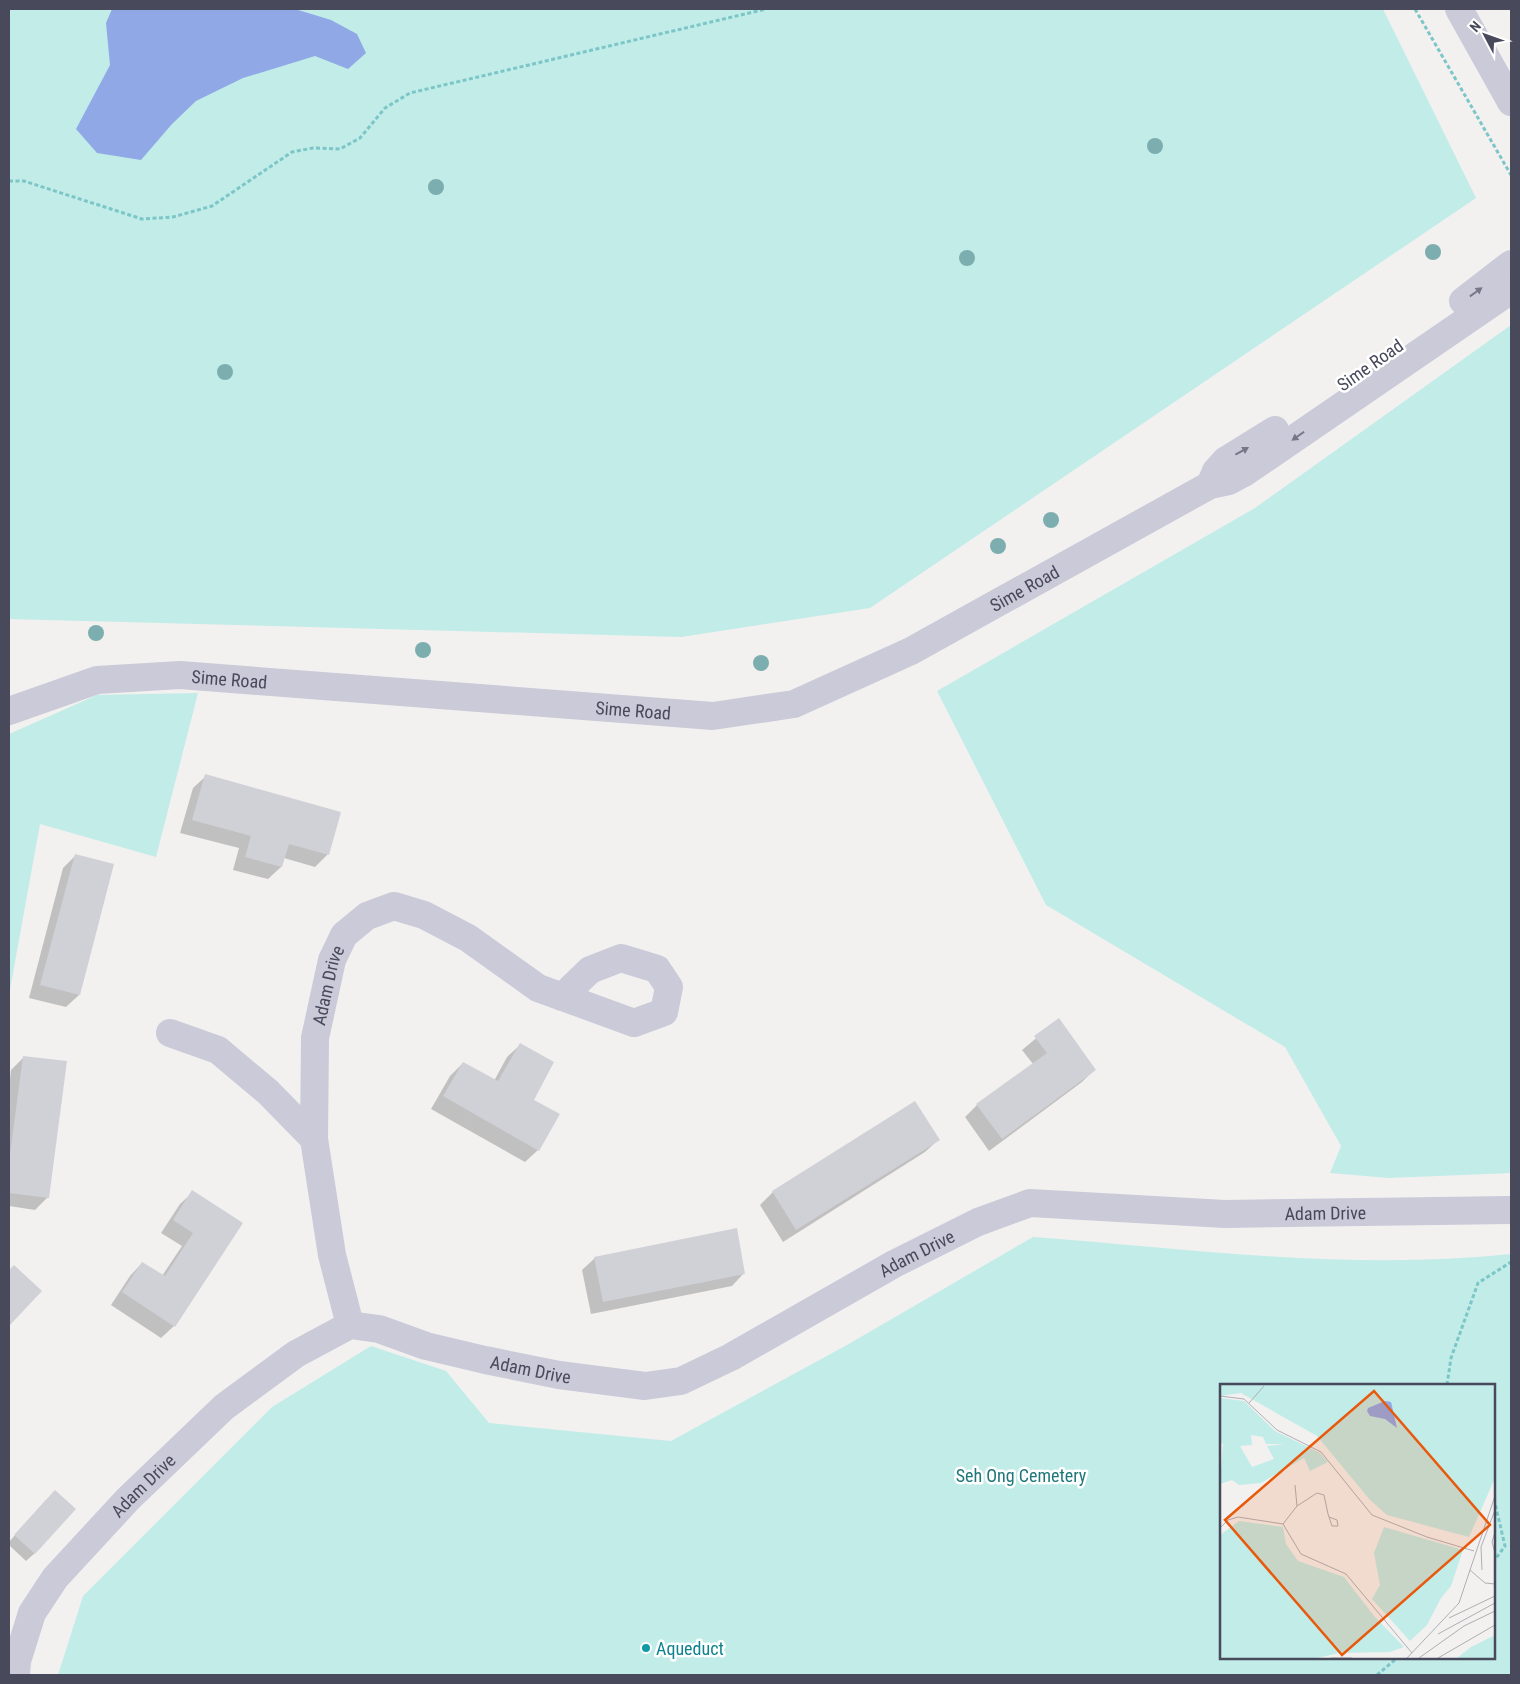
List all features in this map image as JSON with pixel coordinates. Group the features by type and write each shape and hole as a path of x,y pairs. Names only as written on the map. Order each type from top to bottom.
{"street":[{"path":"1459,9 1511,102"},
{"name":"Sime Road","path":"1210,485 1216,470 1225,461 1253,445 1335,389 1480,289 1511,264"},
{"name":"Sime Road","path":"9,711 97,680 180,676 713,716 794,704 911,651 1210,485 1229,482 1511,290"},
{"name":"Adam Drive","path":"350,1325 332,1255 314,1139 315,1038 332,960 344,935 367,916 394,906 424,915 468,938 538,988 562,997"},
{"path":"170,1033 218,1050 268,1092 314,1139"},
{"name":"Adam Drive","path":"16,1675 17,1660 32,1613 55,1578 128,1498 224,1407 296,1354 350,1325 379,1329 426,1346 485,1360 559,1374 645,1386 681,1381 732,1357 894,1264 978,1222 1030,1203 1225,1214 1511,1210"}],"path":[{"path":"9,180 24,181 142,219 173,217 212,206 292,152 313,148 340,149 360,138 385,108 410,93 766,9"},
{"path":"1415,9 1511,175"},
{"path":"1447,1384 1451,1358 1478,1282 1511,1262"},
{"path":"1495,1503 1505,1546 1495,1560"},
{"path":"1377,1675 1396,1659"}],"green space":[{"path":"9,9 1383,9 1476,198 870,608 681,637 9,619"},
{"path":"1511,325 1511,1173 1389,1178 1330,1173 1341,1146 1285,1047 1046,905 937,691 1255,508"},
{"path":"198,693 156,857 40,824 9,995 9,734 97,695"},
{"name":"Seh Ong Cemetery","path":"1033,1237 1212,1252 1332,1259 1452,1259 1511,1254 1511,1675 58,1675 83,1596 272,1407 371,1346 446,1371 489,1423 671,1441 847,1345"}],"water":[{"path":"112,9 295,9 331,20 357,34 366,53 348,69 315,56 243,78 196,101 172,124 141,160 97,153 76,129 110,65 106,23"}],"building":[{"path":"205,774 341,812 329,855 289,844 282,867 245,857 251,836 192,820"},
{"path":"75,854 114,864 80,995 40,985"},
{"path":"1059,1018 1096,1070 1002,1139 976,1104 1047,1053 1034,1036"},
{"path":"520,1043 554,1062 534,1100 560,1114 539,1151 443,1096 463,1062 498,1081"},
{"path":"23,1056 67,1061 49,1198 9,1193 9,1162"},
{"path":"915,1101 940,1140 796,1230 772,1191"},
{"path":"192,1190 243,1223 175,1327 122,1292 142,1262 165,1276 193,1233 173,1220"},
{"path":"737,1228 745,1274 603,1302 594,1257"},
{"path":"14,1265 42,1291 9,1326 9,1270"},
{"path":"55,1490 76,1509 35,1554 14,1535"}],"place":[{"name":"Aqueduct","path":"646,1648"}]}
